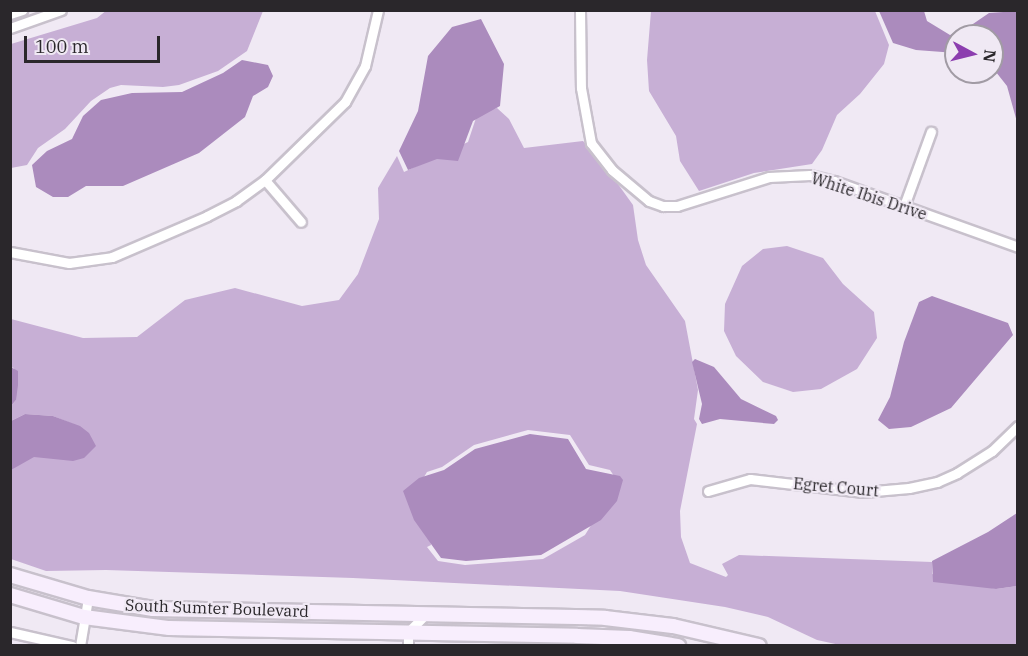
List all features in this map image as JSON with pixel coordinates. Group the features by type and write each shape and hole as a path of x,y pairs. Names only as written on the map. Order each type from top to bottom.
{"main road":[{"name":"South Sumter Boulevard","path":"10,575 88,598 169,610 626,620 691,629 759,645"},
{"name":"South Sumter Boulevard","path":"10,595 84,617 169,628 408,639 612,637 678,645"}],"street":[{"path":"10,14 22,10"},
{"path":"10,28 61,10"},
{"path":"10,252 69,262 112,257 223,209 264,180 334,114 354,89 369,53 378,10"},
{"name":"White Ibis Drive","path":"580,10 580,88 591,143 612,170 649,201 663,206 677,206 768,177 802,175 828,179 1017,247"},
{"path":"904,206 931,132"},
{"path":"264,180 301,222"},
{"name":"Egret Court","path":"708,491 750,479 863,492 909,488 937,482 957,473 992,451 1017,426"},
{"path":"80,645 88,598"},
{"path":"408,639 417,620 427,615"},
{"path":"10,632 72,645"},
{"path":"594,645 612,637"}],"shaded area":[{"path":"107,10 263,11 247,51 218,71 179,85 163,87 121,85 110,88 91,101 65,129 38,148 27,165 11,168 11,44 97,18"},
{"path":"651,11 875,11 889,45 884,64 860,94 837,115 822,150 812,164 754,173 699,191 680,161 676,136 649,91 647,60"},
{"path":"879,11 924,11 927,21 944,31 944,52 916,50 893,43"},
{"path":"1017,11 1017,122 1004,82 1004,24 973,24 989,13"},
{"path":"481,19 504,64 500,106 473,121 458,161 437,159 408,170 399,151 418,111 428,56 452,27"},
{"path":"242,60 268,65 273,76 268,87 253,96 245,117 199,153 123,186 86,186 68,197 53,197 36,187 32,165 47,151 72,139 83,116 101,100 132,93 182,92 223,73"},
{"path":"497,108 509,119 524,148 583,141 600,159 633,205 638,240 646,265 685,321 698,390 694,419 697,424 680,511 681,537 690,563 726,577 728,575 722,564 739,555 932,562 932,574 996,589 1017,586 1017,645 840,645 817,640 768,617 725,607 620,591 353,578 106,570 46,571 11,559 11,470 73,424 53,416 25,414 11,421 11,406 16,400 14,368 11,367 11,319 83,338 137,337 185,300 235,288 302,306 339,300 358,274 379,219 378,188 397,156 404,172 468,142 478,112","holes":["528,430 570,435 589,465 610,470 618,482 585,535 543,559 465,565 438,561 427,547 431,545 424,477 427,472 442,467 474,445"]},
{"path":"787,246 823,258 843,284 874,312 877,338 857,369 821,389 793,392 763,382 736,356 724,331 725,304 742,266 763,249"},
{"path":"932,296 1008,323 1013,335 951,408 911,427 889,429 878,420 890,397 904,342 919,302"},
{"path":"695,359 714,367 741,399 776,416 778,420 774,424 720,419 702,424 699,419 702,404 692,362"},
{"path":"11,367 18,371 18,385 16,400 11,406"},
{"path":"25,414 53,416 80,426 89,433 96,446 84,458 73,461 34,457 11,470 11,421"},
{"path":"530,434 568,439 586,469 620,476 623,480 617,501 601,520 541,555 466,561 441,558 414,520 403,491 419,478 444,470 475,449"},
{"path":"1017,513 1017,586 996,589 933,582 932,561 988,532"}]}
